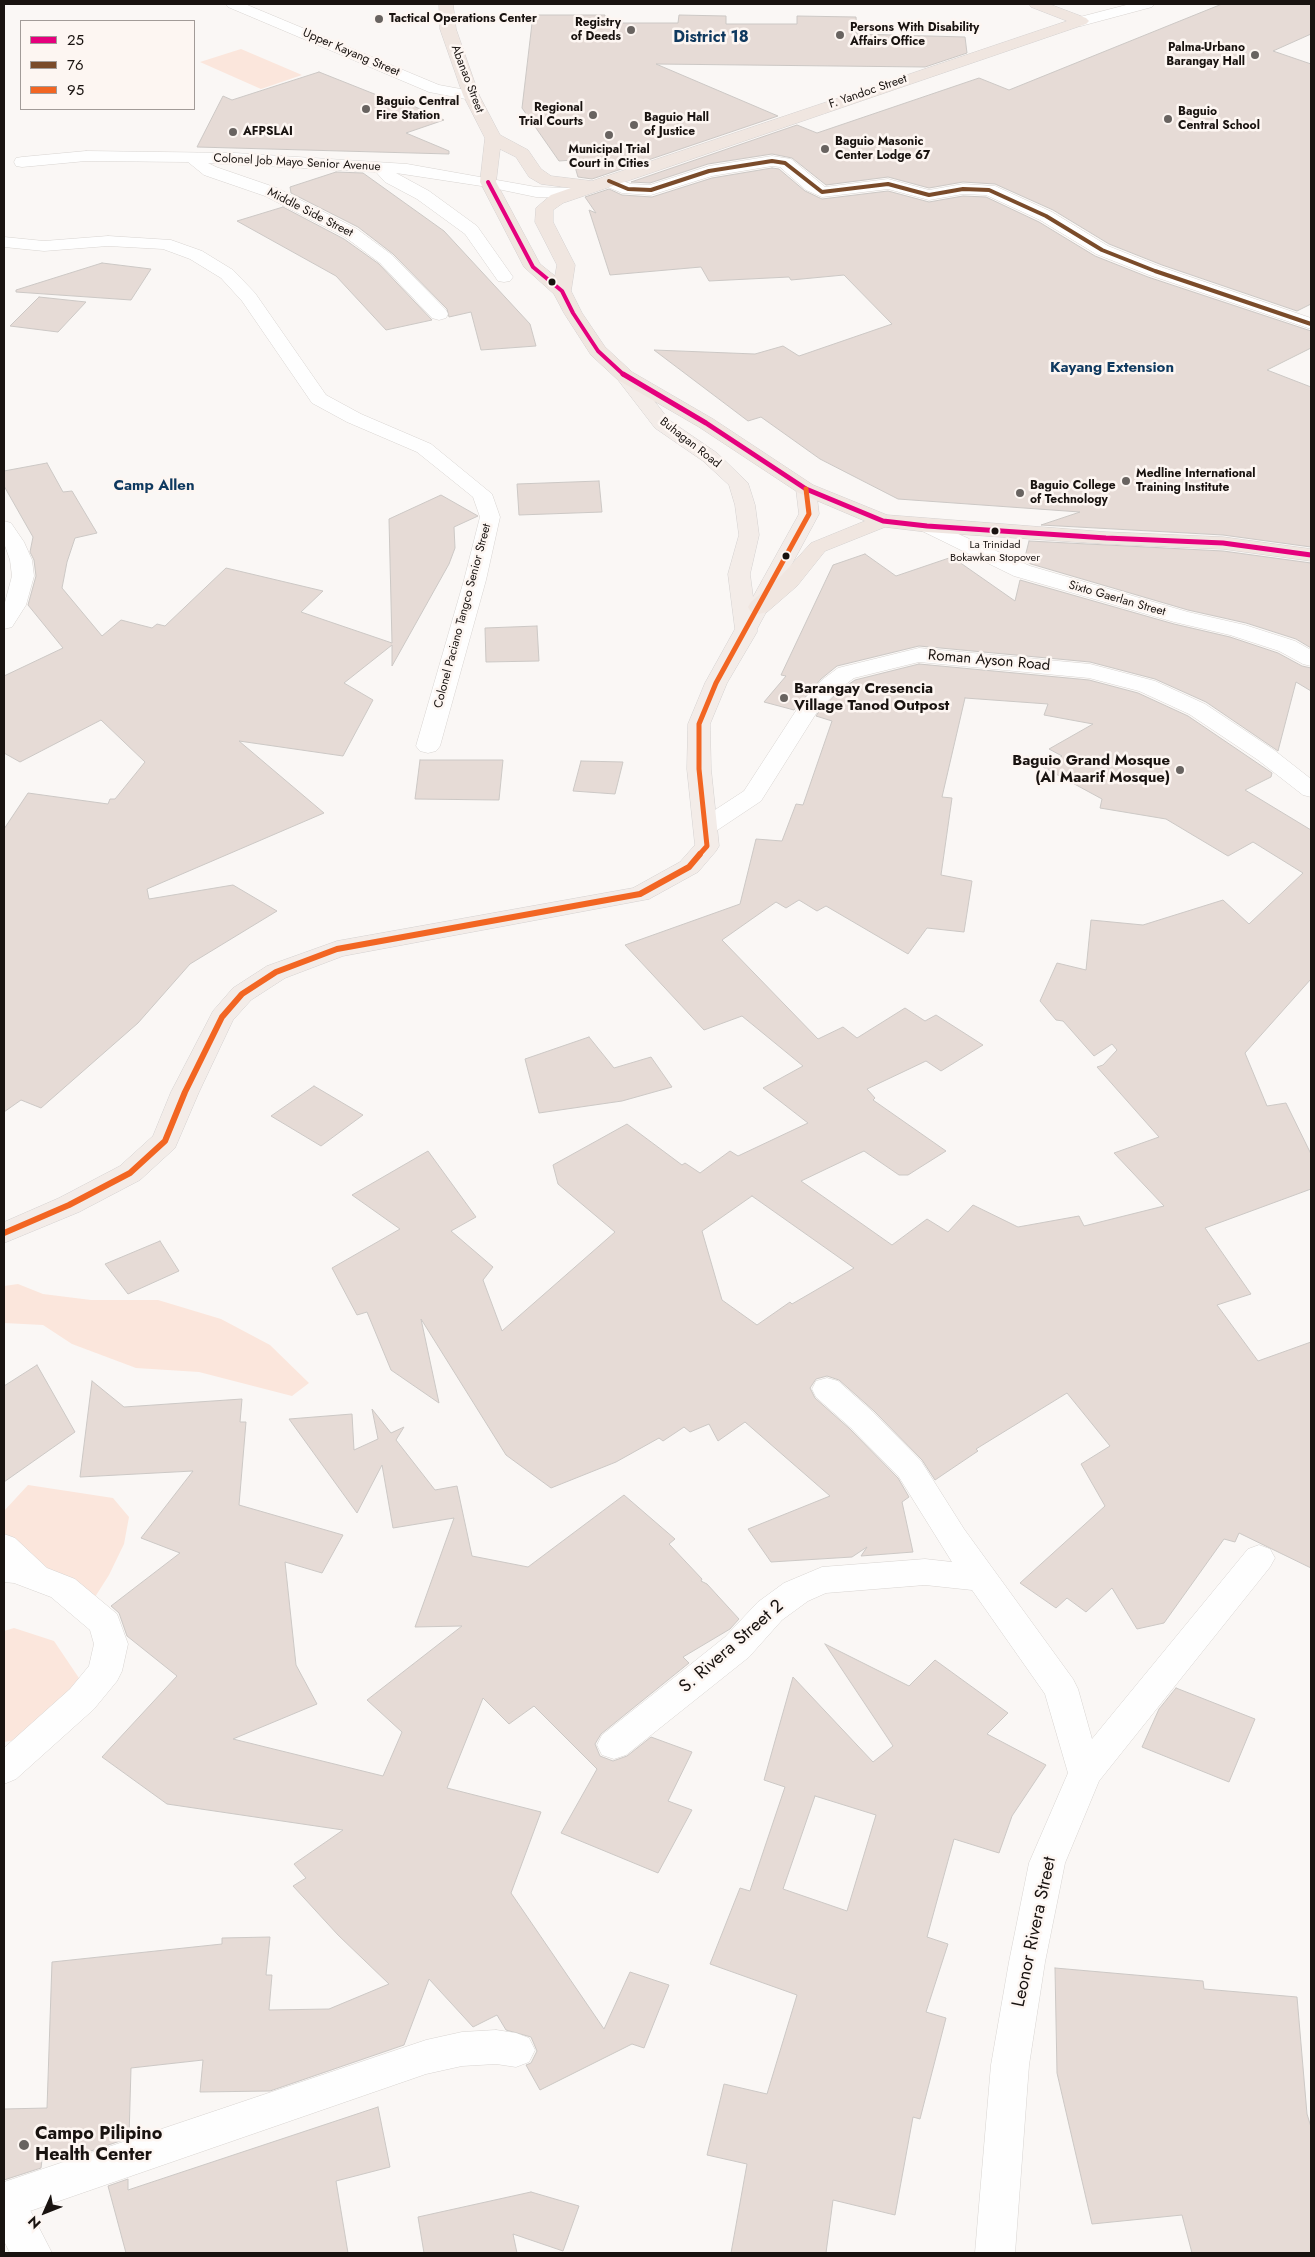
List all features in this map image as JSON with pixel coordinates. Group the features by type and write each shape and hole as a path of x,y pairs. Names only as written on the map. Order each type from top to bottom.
{"highway":[{"name":"Abanao Street","path":"446,4 448,29 471,95 493,138"},
{"path":"1036,4 1081,21"},
{"name":"F. Yandoc Street","path":"562,290 566,265 544,222 545,208 557,199 1081,21"},
{"path":"591,186 547,180 535,173 522,154 493,138 488,182 533,267 562,290 572,313 598,351 625,376 706,423 806,489 883,520 927,526 1106,538 1223,543 1311,555"},
{"path":"759,607 789,581 818,547 883,520"}],"main road":[{"name":"Buhagan Road","path":"625,376 662,424 710,457 738,483 745,506 749,535 739,574 746,632"},
{"path":"4,1233 69,1206 130,1173 165,1141 184,1092 222,1017 242,994 276,972 337,949 640,894 689,867 707,846 707,826 699,769 699,724 716,683 746,632 809,514 806,489"}],"street":[{"name":"Upper Kayang Street","path":"233,4 435,89 471,95"},
{"name":"F. Yandoc Street","path":"1081,21 1147,4"},
{"name":"Colonel Job Mayo Senior Avenue","path":"5,163 17,158 22,162 86,156 187,157 379,167 407,169 536,192 570,194"},
{"name":"Middle Side Street","path":"187,157 210,171 271,192 351,233 386,259 439,314"},
{"path":"609,181 628,189 651,190 709,172 772,161 785,162 812,186 822,192 888,184 929,195 962,189 989,190 1046,216 1102,250 1155,271 1311,324"},
{"path":"379,167 391,178 423,196 471,230 504,277"},
{"name":"Colonel Paciano Tangco Senior Street","path":"4,242 44,246 108,241 165,244 196,255 228,274 249,296 319,398 354,418 424,448 482,494 490,516 475,580 428,746"},
{"name":"Sixto Gaerlan Street","path":"927,526 1022,571 1182,617 1236,630 1287,646 1311,659"},
{"path":"4,527 14,542 22,560 22,576 15,605 4,622"},
{"name":"Roman Ayson Road","path":"707,826 753,796 809,708 830,685 846,674 919,655 1090,671 1147,686 1197,709 1266,755 1311,790"},
{"path":"827,1388 862,1420 910,1469 953,1538 1061,1689 1084,1773"},
{"path":"4,1547 37,1578"},
{"name":"Leonor Rivera Street","path":"995,2253 1010,2065 1026,1962 1046,1863 1084,1773 1259,1558"},
{"path":"4,1569 16,1570 63,1588 104,1623 111,1644 105,1671 82,1699 4,1769"},
{"name":"S. Rivera Street 2","path":"614,1746 736,1647 770,1611 796,1592 822,1580 925,1572 982,1578"},
{"path":"4,2201 426,2057 462,2049 496,2047 516,2050"},
{"path":"4,2216 16,2224 32,2253"}],"shaded area":[{"path":"241,49 302,75 261,89 200,62"},
{"path":"18,1284 43,1294 91,1300 158,1300 221,1319 270,1345 309,1383 292,1396 199,1372 136,1368 72,1344 43,1325 4,1323 4,1286"},
{"path":"28,1485 113,1498 129,1517 124,1544 109,1575 95,1597 18,1562 4,1538 4,1511"},
{"path":"14,1628 54,1641 83,1684 42,1736 4,1742 4,1631"}],"building":[{"path":"1222,4 1311,4 1311,34 1273,51 1311,64 1311,304 1297,311 1162,265 1109,244 1053,210 995,184 963,182 929,188 888,177 826,185 792,158 772,154 708,164 650,183 631,182 797,125 817,133 979,78 1009,90"},
{"path":"533,15 605,15 605,23 678,23 679,15 726,16 726,24 797,24 797,16 856,17 857,34 965,37 967,53 925,67 656,64 778,116 592,179 578,177 573,160 559,161 522,108"},
{"path":"319,72 392,101 398,99 444,120 406,133 449,151 449,154 197,147 223,96 232,100"},
{"path":"772,168 779,169 805,191 822,199 888,191 929,202 963,196 986,197 1039,222 1095,256 1148,277 1311,331 1311,348 1267,370 1311,387 1311,547 1223,535 1041,525 1080,512 898,499 820,459 761,417 748,421 654,350 755,354 783,346 799,356 892,324 844,275 791,280 789,277 709,281 701,267 610,275 589,210 596,213 585,197 609,189 622,195 652,197 712,178"},
{"path":"336,172 363,173 444,231 530,324 536,346 481,350 471,312 449,317 447,309 393,254 358,227 291,193 290,187"},
{"path":"283,207 344,239 379,264 432,320 386,330 336,276 237,221"},
{"path":"102,263 151,269 131,300 16,292 16,290"},
{"path":"39,297 86,302 58,332 10,326"},
{"path":"47,463 63,492 72,491 97,533 75,538 67,562 62,588 102,636 121,620 152,628 157,624 165,626 226,568 323,591 301,612 392,643 389,519 441,495 478,516 454,527 455,548 449,564 392,666 392,645 344,683 373,700 343,756 239,741 324,813 147,889 149,899 233,885 277,911 190,964 138,1023 41,1108 21,1100 4,1112 4,829 28,793 108,804 110,799 115,799 145,762 101,720 20,762 4,753 4,676 63,648 28,605 36,576 34,560 30,552 33,537 4,486 4,471"},
{"path":"599,481 602,512 519,515 517,484"},
{"path":"1029,541 1223,551 1311,563 1311,648 1296,639 1246,623 1188,610 1031,564 1024,561"},
{"path":"865,554 896,576 952,557 1015,601 1020,580 1174,624 1230,637 1278,653 1302,666 1311,668 1311,691 1296,682 1278,751 1206,702 1155,679 1090,662 919,646 837,666 821,679 794,710 764,702 786,676 781,675 833,565"},
{"path":"537,626 539,661 486,662 485,628"},
{"path":"919,664 1089,680 1138,693 1188,716 1272,773 1271,777 1245,790 1311,830 1311,979 1245,1053 1267,1106 1286,1103 1311,1154 1311,1189 1205,1228 1251,1294 1217,1305 1258,1361 1311,1342 1311,1568 1239,1533 1235,1542 1224,1539 1164,1623 1137,1629 1112,1588 1086,1612 1067,1598 1056,1608 1020,1583 1105,1506 1081,1464 1110,1446 1067,1393 976,1449 978,1451 935,1480 922,1460 874,1411 839,1380 827,1376 816,1379 810,1388 815,1398 850,1429 898,1478 909,1497 902,1502 913,1552 861,1556 867,1547 852,1557 771,1562 748,1529 830,1496 745,1422 718,1441 709,1424 690,1432 684,1427 663,1441 659,1438 616,1462 551,1488 506,1455 421,1319 439,1403 391,1370 367,1312 357,1315 332,1268 400,1229 352,1195 428,1151 476,1217 451,1231 493,1267 483,1280 502,1331 615,1232 558,1184 553,1165 627,1124 682,1165 685,1163 700,1173 730,1151 738,1156 808,1123 763,1088 803,1066 742,1016 704,1030 625,945 740,904 756,839 782,841 796,804 803,805 832,721 816,716 839,691 855,680","holes":["965,698 1048,704 1044,715 1093,724 1049,749 1062,756 1043,767 1102,799 1100,808 1166,819 1228,856 1253,842 1303,873 1249,924 1223,900 1143,925 1091,920 1086,970 1057,963 1040,1001 1056,1020 1063,1021 1094,1056 1112,1044 1117,1050 1103,1065 1097,1067 1159,1137 1114,1153 1164,1206 1084,1226 1079,1216 1018,1227 973,1205 948,1232 927,1219 892,1245 801,1181 864,1151 899,1175 908,1175 946,1151 873,1100 875,1098 867,1089 926,1061 941,1071 983,1045 936,1015 925,1021 905,1008 857,1038 843,1027 818,1039 722,940 776,902 786,908 799,900 817,911 826,906 908,954 927,928 964,932 972,881 941,875 952,798 942,797","752,1196 854,1268 792,1304 790,1302 757,1325 722,1300 702,1231"]},
{"path":"420,760 503,760 499,800 415,799"},
{"path":"581,761 623,762 615,794 573,791"},
{"path":"589,1037 614,1068 651,1057 672,1087 622,1101 539,1113 525,1059"},
{"path":"314,1086 363,1115 321,1146 271,1116"},
{"path":"160,1241 179,1271 128,1294 105,1264"},
{"path":"37,1365 75,1432 4,1482 4,1386"},
{"path":"92,1381 124,1407 242,1399 240,1422 246,1422 239,1505 343,1535 322,1573 285,1562 296,1665 317,1704 233,1739 383,1776 402,1732 367,1700 462,1626 415,1627 454,1518 393,1528 382,1465 357,1513 289,1419 352,1414 354,1450 378,1439 372,1409 391,1433 404,1427 396,1440 435,1490 457,1486 472,1556 528,1567 624,1495 675,1539 669,1544 702,1579 701,1581 707,1584 739,1619 730,1629 683,1657 689,1663 601,1734 595,1744 600,1756 613,1761 627,1756 651,1737 692,1752 668,1801 692,1810 658,1873 561,1833 597,1769 534,1706 509,1724 483,1698 447,1788 541,1812 511,1893 604,2029 630,1972 669,1985 644,2048 632,2044 540,2090 526,2065 531,2063 537,2051 531,2037 506,2030 497,2015 473,2027 429,1979 404,2045 270,2091 200,2092 203,2060 131,2068 129,2138 73,2157 42,2160 41,2168 4,2180 4,2109 47,2108 52,1962 222,1944 222,1938 270,1937 266,1975 272,1975 269,2010 329,2009 389,1984 338,1935 293,1886 306,1878 294,1864 343,1830 167,1804 102,1757 177,1676 127,1636 119,1613 111,1606 180,1553 141,1538 193,1471 80,1477"},
{"path":"825,1644 909,1686 935,1660 1008,1713 987,1734 1046,1765 1012,1816 999,1853 954,1839 927,1937 948,1944 926,2012 946,2018 920,2119 913,2117 895,2215 833,2200 826,2253 731,2253 747,2164 707,2155 724,2084 767,2094 797,1995 710,1964 740,1888 750,1891 785,1787 764,1780 793,1677 873,1762 893,1746","holes":["815,1796 876,1815 847,1911 783,1889"]},
{"path":"1176,1688 1255,1719 1229,1782 1142,1747 1159,1709"},
{"path":"1055,1968 1203,1981 1204,1989 1297,1997 1307,2114 1311,2127 1311,2253 1192,2253 1182,2215 1092,2224 1057,2073"},
{"path":"378,2107 390,2167 336,2181 348,2253 126,2253 108,2186 128,2179 128,2190"},
{"path":"531,2192 579,2206 563,2251 513,2234 517,2253 424,2253 418,2217"}],"transit line":[{"name":"76","path":"609,181 628,189 651,190 709,171 772,161 785,163 822,192 888,184 929,195 963,189 989,190 1046,216 1102,250 1155,271 1311,324"},
{"name":"25","path":"488,182 533,267 562,291 573,313 598,351 625,376 706,423 806,489 883,521 927,526 1106,538 1223,543 1311,555"},
{"name":"95","path":"4,1233 69,1205 130,1173 165,1141 185,1092 222,1017 242,994 276,972 337,949 640,894 689,867 707,846 699,769 699,724 716,683 809,514 806,489"}],"place":[{"name":"Tactical Operations Center","path":"379,19"},
{"name":"Registry of Deeds","path":"631,30"},
{"name":"Persons With Disability Affairs Office","path":"840,35"},
{"name":"Palma-Urbano Barangay Hall","path":"1255,55"},
{"name":"Baguio Central Fire Station","path":"366,109"},
{"name":"Regional Trial Courts","path":"593,115"},
{"name":"Baguio Central School","path":"1168,119"},
{"name":"Baguio Hall of Justice","path":"634,125"},
{"name":"AFPSLAI","path":"233,132"},
{"name":"Municipal Trial Court in Cities","path":"609,135"},
{"name":"Baguio Masonic Center Lodge 67","path":"825,149"},
{"name":"Medline International Training Institute","path":"1126,481"},
{"name":"Baguio College of Technology","path":"1020,493"},
{"name":"La Trinidad Bokawkan Stopover","path":"995,531"},
{"name":"Barangay Cresencia Village Tanod Outpost","path":"784,698"},
{"name":"Baguio Grand Mosque (Al Maarif Mosque)","path":"1180,770"},
{"name":"Campo Pilipino Health Center","path":"24,2145"}],"district":[{"name":"District 18","path":"711,38"},
{"name":"Kayang Extension","path":"1112,368"},
{"name":"Camp Allen","path":"154,486"}]}
